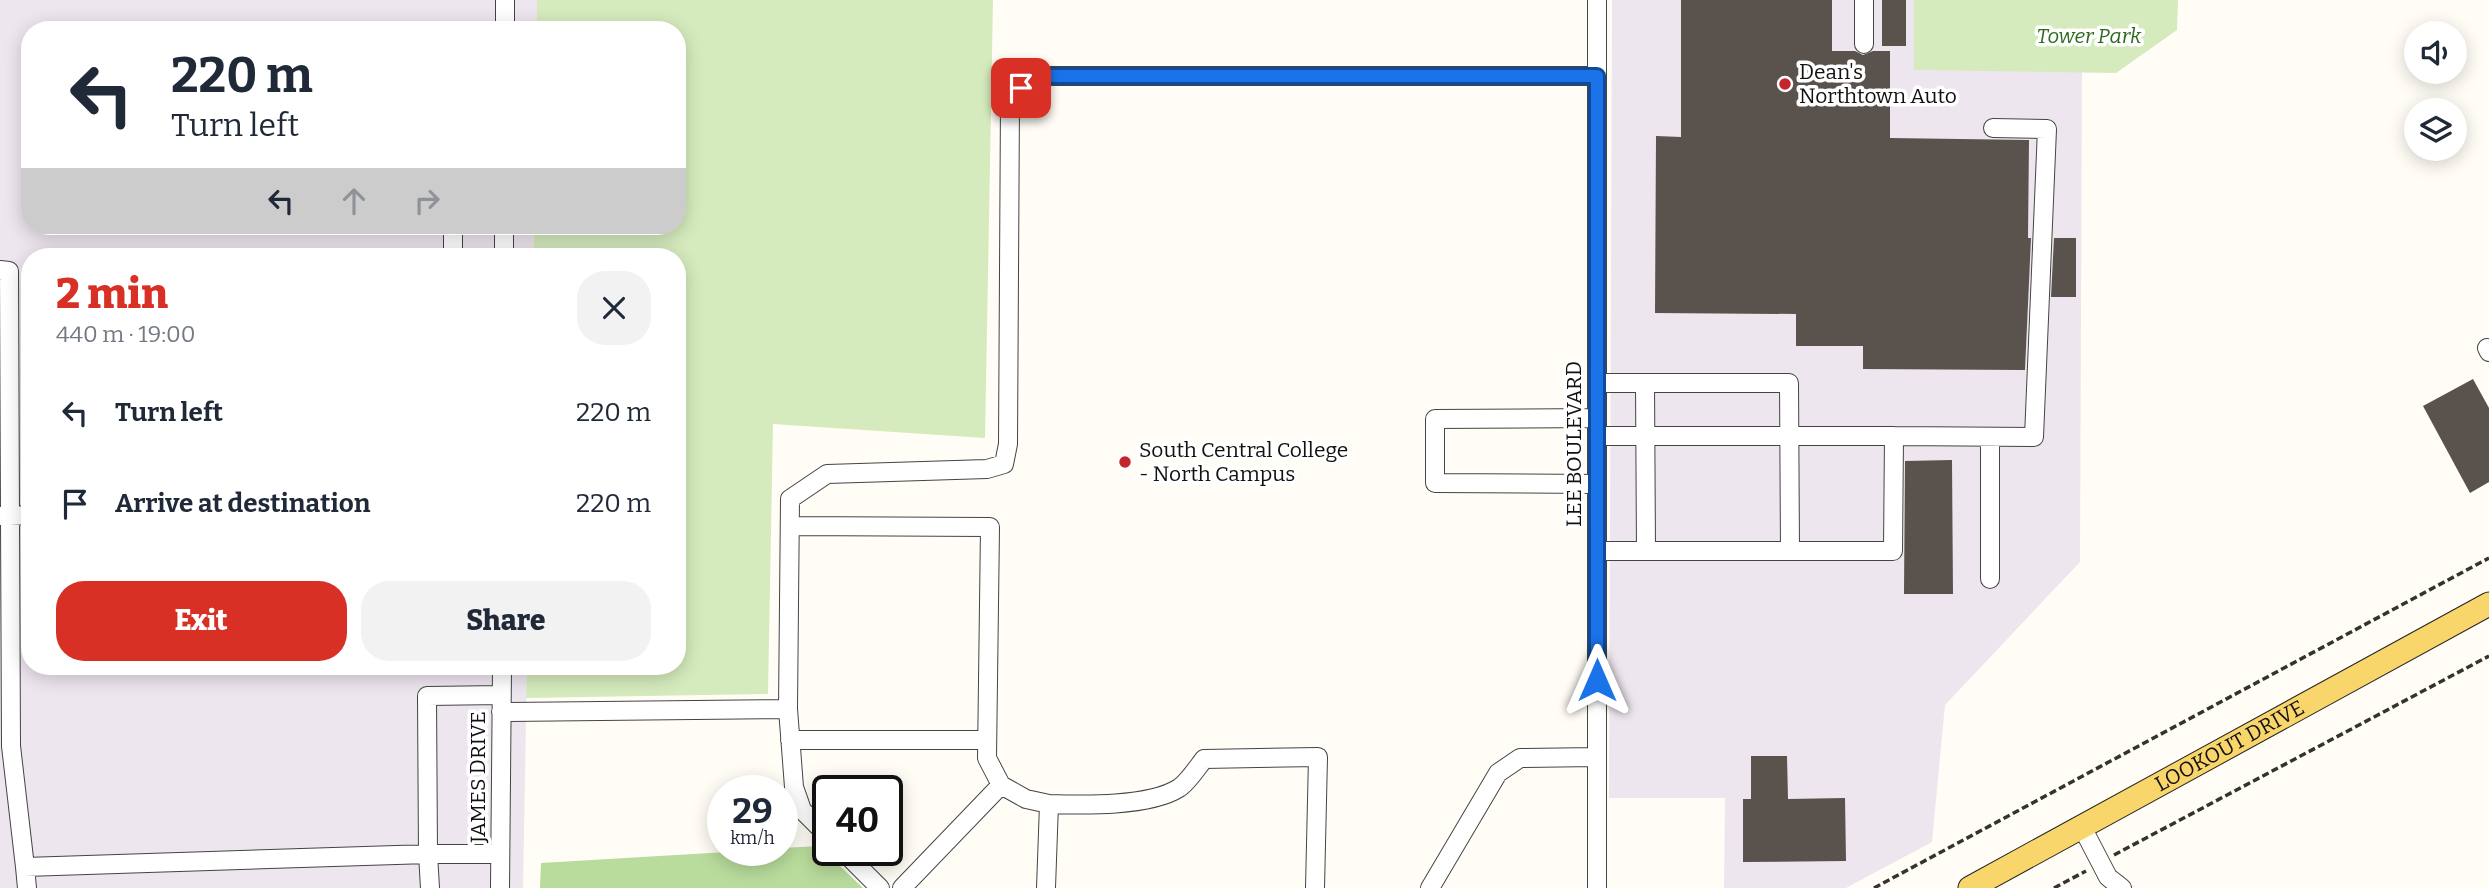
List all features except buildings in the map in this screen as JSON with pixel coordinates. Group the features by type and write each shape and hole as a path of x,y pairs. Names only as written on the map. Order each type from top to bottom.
{"main road":[{"name":"LOOKOUT DRIVE","path":"1970,888 2489,604"}],"street":[{"path":"504,21 505,0"},
{"name":"LEE BOULEVARD","path":"1597,0 1597,888"},
{"path":"1864,0 1864,44"},
{"path":"812,820 802,810 794,787 790,740 790,499 827,474 987,469 1004,464 1008,444 1010,100 1032,76 1597,76"},
{"path":"1597,436 2034,437 2047,129 1993,128"},
{"path":"0,270 9,271 5,746 27,888"},
{"path":"1597,383 1790,383 1790,551"},
{"path":"1645,383 1646,551"},
{"path":"1597,418 1435,419 1435,483 1597,484"},
{"path":"1597,551 1893,551 1894,436"},
{"path":"1990,437 1990,579"},
{"path":"790,526 990,527 987,758 1001,785 1026,799 1049,804 1107,805 1155,797 1180,788 1204,759 1318,757 1315,888"},
{"name":"JAMES DRIVE","path":"500,888 502,675"},
{"path":"429,888 427,696 501,704 788,709"},
{"path":"790,740 987,740"},
{"path":"1430,888 1498,773 1520,758 1596,757"},
{"path":"902,888 1001,785"},
{"path":"1046,888 1049,804"},
{"path":"2082,827 2108,877 2122,888"},
{"path":"25,867 500,854"},
{"path":"858,866 880,888"}],"path":[{"path":"1874,888 2489,558"},
{"path":"2054,888 2489,656"}],"shaded area":[{"path":"0,0 537,0 537,21 21,21 21,235 534,235 533,248 21,248 21,675 527,675 523,888 0,888"},
{"path":"1612,0 1914,0 1914,70 2082,71 2080,562 1945,705 1932,842 1846,888 1724,888 1725,798 1609,798"}],"green space":[{"path":"537,0 993,0 985,438 773,424 768,694 526,698 527,675 686,675 686,248 533,248 534,235 686,235 686,21 537,21"},
{"name":"Tower Park","path":"1914,0 2178,0 2177,30 2116,73 1914,70"},
{"path":"812,846 812,866 840,866 863,888 540,888 541,863 707,853 707,866 798,866 798,847"}],"place":[{"name":"Dean's Northtown Auto","path":"1785,84"},
{"name":"South Central College - North Campus","path":"1125,462"}],"route":[{"path":"1021,88 1032,76 1597,76 1597,680"}]}
